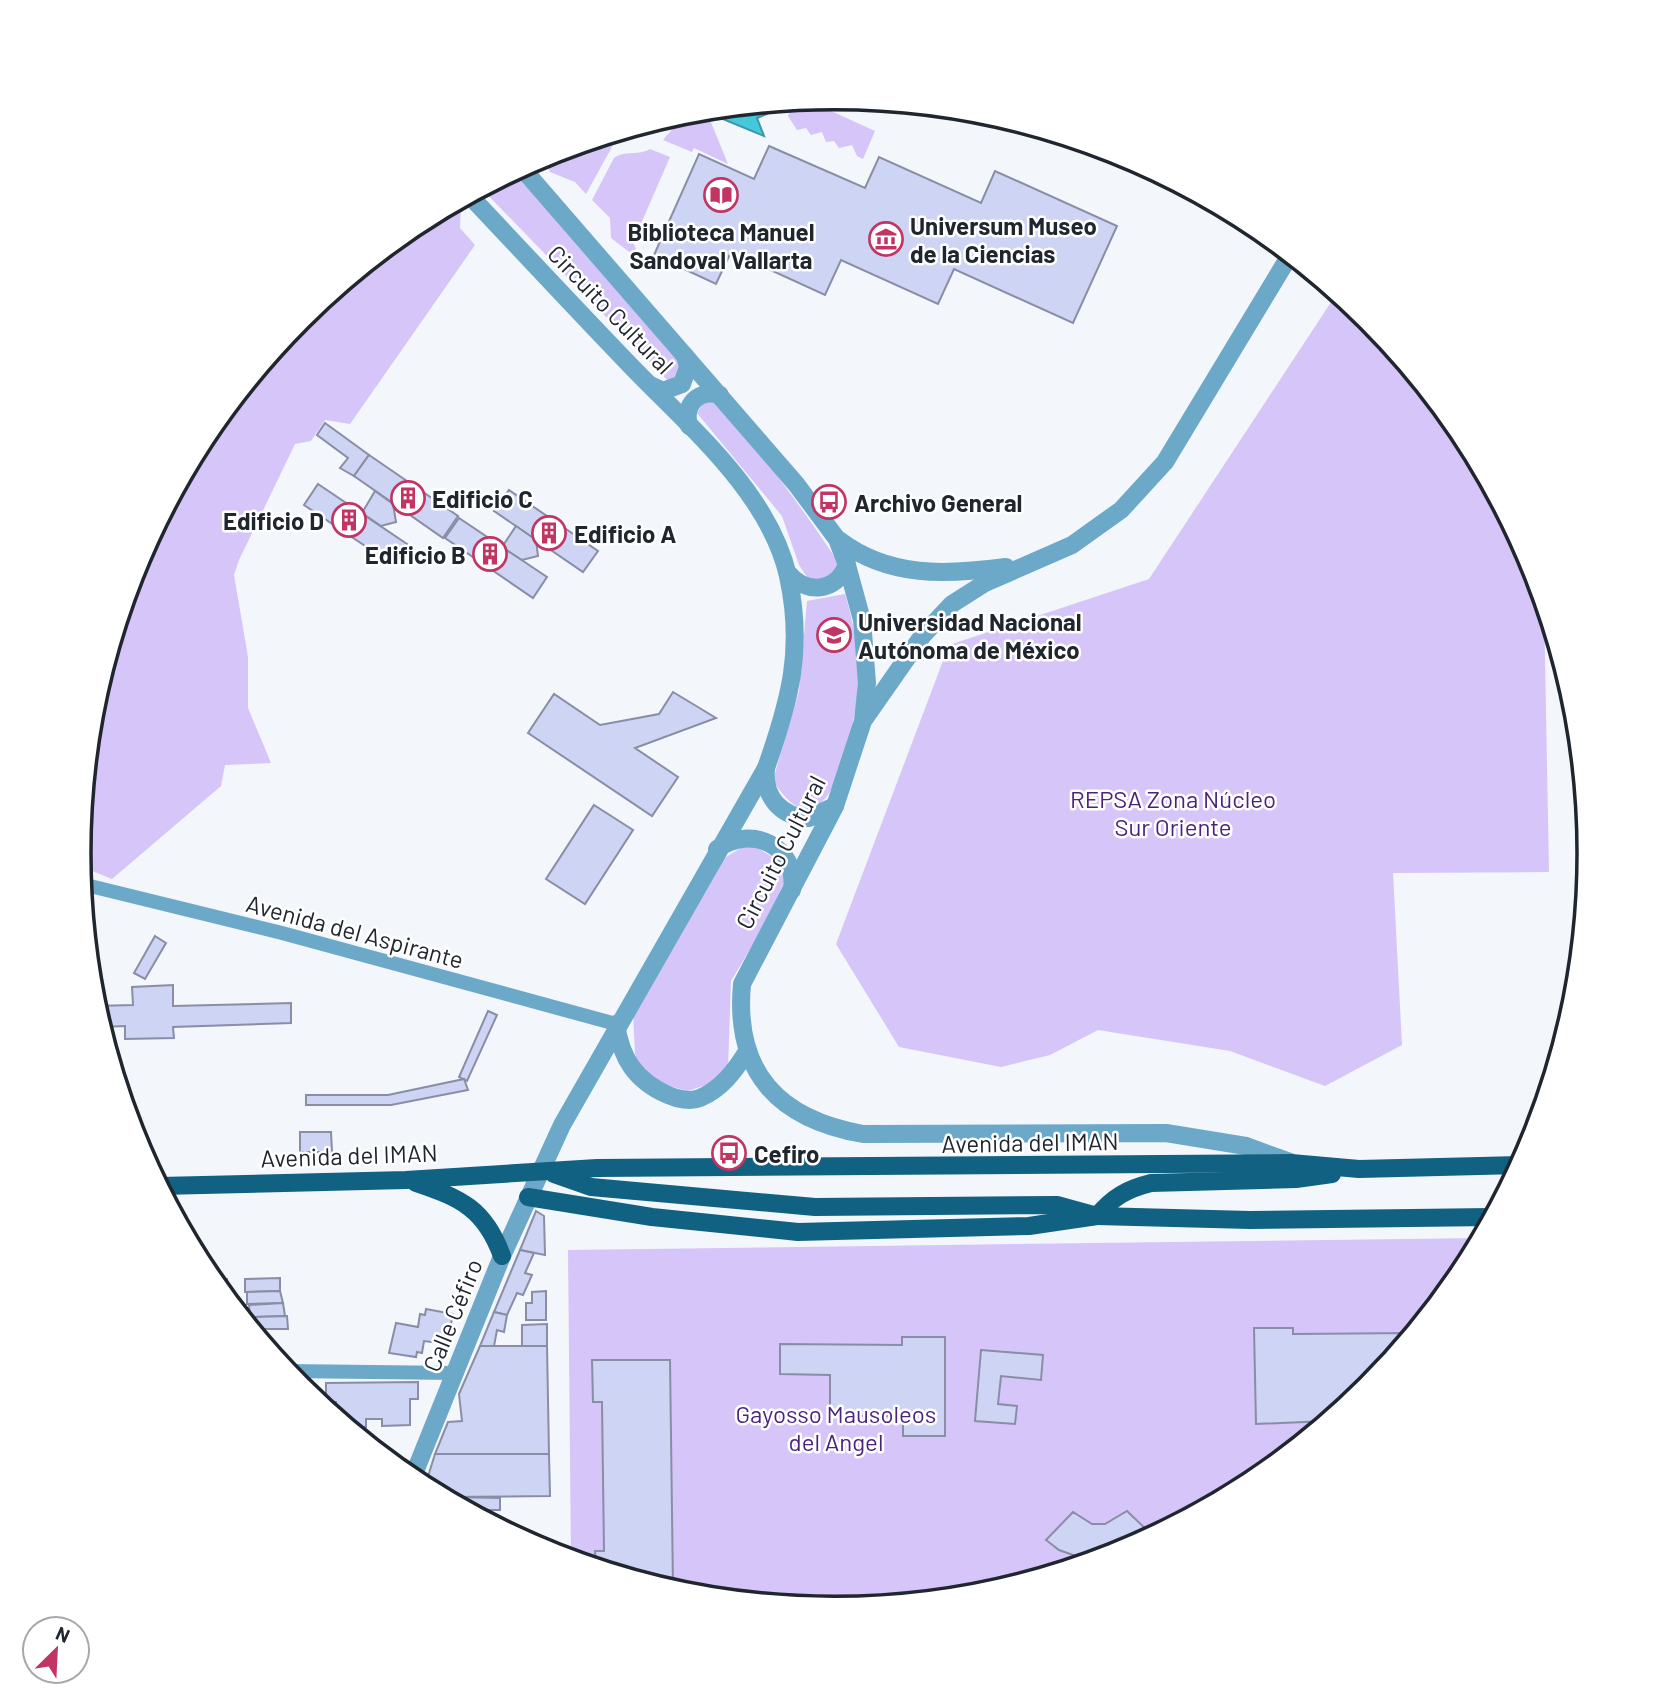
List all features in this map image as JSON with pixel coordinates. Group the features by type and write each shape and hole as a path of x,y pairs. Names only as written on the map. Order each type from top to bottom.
{"main road":[{"name":"Avenida del IMAN","path":"170,1186 406,1180 541,1170 1291,1163 1359,1169 1507,1165"},
{"path":"528,1197 652,1217 798,1232 1029,1226 1097,1216 1111,1199 1130,1188 1151,1182 1296,1179 1359,1169"},
{"name":"Avenida del IMAN","path":"541,1170 591,1187 815,1207 1058,1205 1097,1216 1250,1220 1481,1217"},
{"path":"406,1180 441,1191 472,1208 495,1236 502,1256"}],"street":[{"name":"Circuito Cultural","path":"533,174 792,479 837,539 862,620 867,683 863,721 835,806 791,894 754,956 742,984 739,1011 746,1053 775,1094 801,1115 830,1128 893,1135 1166,1133 1246,1146 1291,1163"},
{"name":"Circuito Cultural","path":"476,203 753,497 788,573 796,628 795,668 787,708 766,768 617,1024 541,1170"},
{"path":"863,721 923,635 952,604 1023,565 1072,545 1121,510 1165,462 1285,263"},
{"path":"650,385 670,390 682,384 688,368 685,356"},
{"path":"689,426 687,414 695,398 707,393 720,395"},
{"path":"837,539 860,556 883,566 907,571 978,571 1023,565"},
{"path":"788,573 804,587 819,589 839,579 847,565"},
{"path":"766,768 770,796 790,815 809,818 835,806"},
{"path":"717,850 744,837 772,845 790,866 791,894"},
{"name":"Avenida del Aspirante","path":"92,887 282,933 617,1024"},
{"path":"617,1024 619,1043 633,1071 649,1087 675,1098 697,1099 716,1089 733,1074 746,1053"},
{"name":"Calle Céfiro","path":"417,1468 502,1256 541,1170"},
{"path":"302,1371 456,1373"}],"green space":[{"path":"829,110 875,131 863,159 857,156 852,145 839,148 834,141 826,142 822,132 811,135 806,128 797,130 788,116 790,112"},
{"path":"710,120 728,164 694,148 692,152 663,140 674,128"},
{"path":"613,145 586,194 575,182 550,172 550,167 595,149"},
{"path":"650,149 670,157 633,242 638,254 632,254 611,238 610,218 592,200 614,158"},
{"path":"521,180 685,363 671,384 489,196"},
{"path":"461,211 460,228 475,245 350,424 325,420 311,441 295,444 239,560 234,575 248,657 248,708 271,763 225,765 221,786 112,879 92,871 97,756 105,708 130,614 168,524 216,440 275,363 344,294 421,235"},
{"name":"REPSA Zona Núcleo Sur Oriente","path":"1332,301 1393,363 1452,440 1500,524 1538,614 1545,636 1549,872 1393,873 1402,1045 1325,1086 1230,1051 1098,1030 1050,1055 1001,1067 899,1047 836,944 949,645 1149,579"},
{"path":"706,399 718,399 781,480 840,565 824,579 809,580 799,565 782,516 697,413"},
{"path":"845,594 857,650 858,685 852,730 835,782 824,800 809,809 792,803 773,780 799,691 807,601"},
{"path":"749,843 774,858 786,878 768,919 731,981 728,1069 709,1084 688,1091 658,1083 642,1072 635,1054 633,1011 721,860"},
{"name":"Gayosso Mausoleos del Angel","path":"1469,1238 1423,1305 1393,1343 1359,1378 1324,1412 1286,1442 1247,1471 1205,1496 1118,1539 1073,1557 1026,1571 931,1590 834,1596 737,1590 689,1582 642,1571 571,1547 568,1250"}],"water":[{"path":"767,114 757,118 764,136 722,119"}],"building":[{"name":"Universum Museo de la Ciencias","path":"769,146 865,188 879,157 981,203 995,171 1117,226 1073,323 954,269 938,304 841,260 825,295 731,252 716,284 654,255 699,154 754,179"},
{"path":"325,423 369,455 354,476 340,468 348,458 317,435"},
{"name":"Edificio C","path":"369,455 458,516 443,538 354,476"},
{"name":"Edificio D","path":"318,484 407,544 392,564 304,505"},
{"name":"Edificio A","path":"509,490 598,551 583,572 494,511"},
{"path":"375,491 393,504 396,522 381,526 362,513"},
{"name":"Edificio B","path":"459,518 547,577 533,598 445,538"},
{"path":"516,526 536,540 538,556 522,560 502,547"},
{"path":"673,692 716,718 635,748 678,777 652,816 528,733 554,694 600,725 659,714"},
{"path":"594,805 633,830 585,904 546,879"},
{"path":"155,936 166,943 145,979 134,973"},
{"path":"173,985 173,1006 291,1003 291,1023 173,1027 174,1038 125,1039 125,1026 112,1027 107,1006 133,1005 132,987"},
{"path":"488,1011 497,1015 467,1081 459,1077"},
{"path":"464,1079 468,1090 391,1105 306,1105 306,1095 388,1095"},
{"path":"300,1132 331,1132 332,1152 300,1152"},
{"path":"536,1211 544,1216 545,1255 520,1250"},
{"path":"520,1250 534,1253 525,1273 532,1275 523,1295 517,1293 507,1315 494,1312"},
{"path":"280,1278 280,1291 245,1292 245,1279"},
{"path":"280,1291 283,1303 247,1304 247,1292"},
{"path":"546,1291 546,1320 526,1320 526,1303 532,1303 532,1292"},
{"path":"283,1303 285,1316 254,1317 249,1305"},
{"path":"426,1309 453,1314 447,1344 424,1341 422,1353 417,1352 416,1357 389,1353 396,1323 418,1327 420,1314 425,1315"},
{"path":"494,1312 507,1315 504,1332 497,1330 494,1346 480,1346"},
{"path":"287,1316 288,1329 264,1329 254,1317"},
{"path":"547,1324 547,1346 522,1346 522,1325"},
{"path":"1254,1328 1293,1328 1293,1334 1401,1333 1359,1378 1312,1422 1256,1424"},
{"path":"902,1337 945,1337 945,1436 903,1436 903,1416 830,1416 830,1375 780,1374 780,1344 902,1345"},
{"path":"480,1346 547,1346 549,1454 435,1454 448,1422 462,1421 459,1394"},
{"path":"981,1350 1043,1355 1041,1380 1001,1376 998,1404 1017,1406 1015,1424 975,1421"},
{"path":"592,1360 670,1360 673,1578 595,1557 595,1551 604,1551 602,1402 593,1402"},
{"path":"418,1382 418,1399 410,1399 410,1425 382,1426 382,1419 366,1419 366,1427 363,1427 326,1395 326,1383"},
{"path":"435,1454 549,1454 550,1496 464,1497 428,1475"},
{"path":"464,1497 500,1498 500,1510 488,1510"},
{"path":"1127,1511 1144,1527 1076,1556 1059,1550 1046,1540 1073,1512 1092,1524 1105,1524"}],"place":[{"name":"Biblioteca Manuel Sandoval Vallarta","path":"721,195"},
{"name":"Universum Museo de la Ciencias","path":"886,239"},
{"name":"Edificio C","path":"408,498"},
{"name":"Archivo General","path":"829,502"},
{"name":"Edificio D","path":"349,520"},
{"name":"Edificio A","path":"549,533"},
{"name":"Edificio B","path":"490,554"},
{"name":"Universidad Nacional Autónoma de México","path":"834,635"},
{"name":"Cefiro","path":"729,1153"}]}
